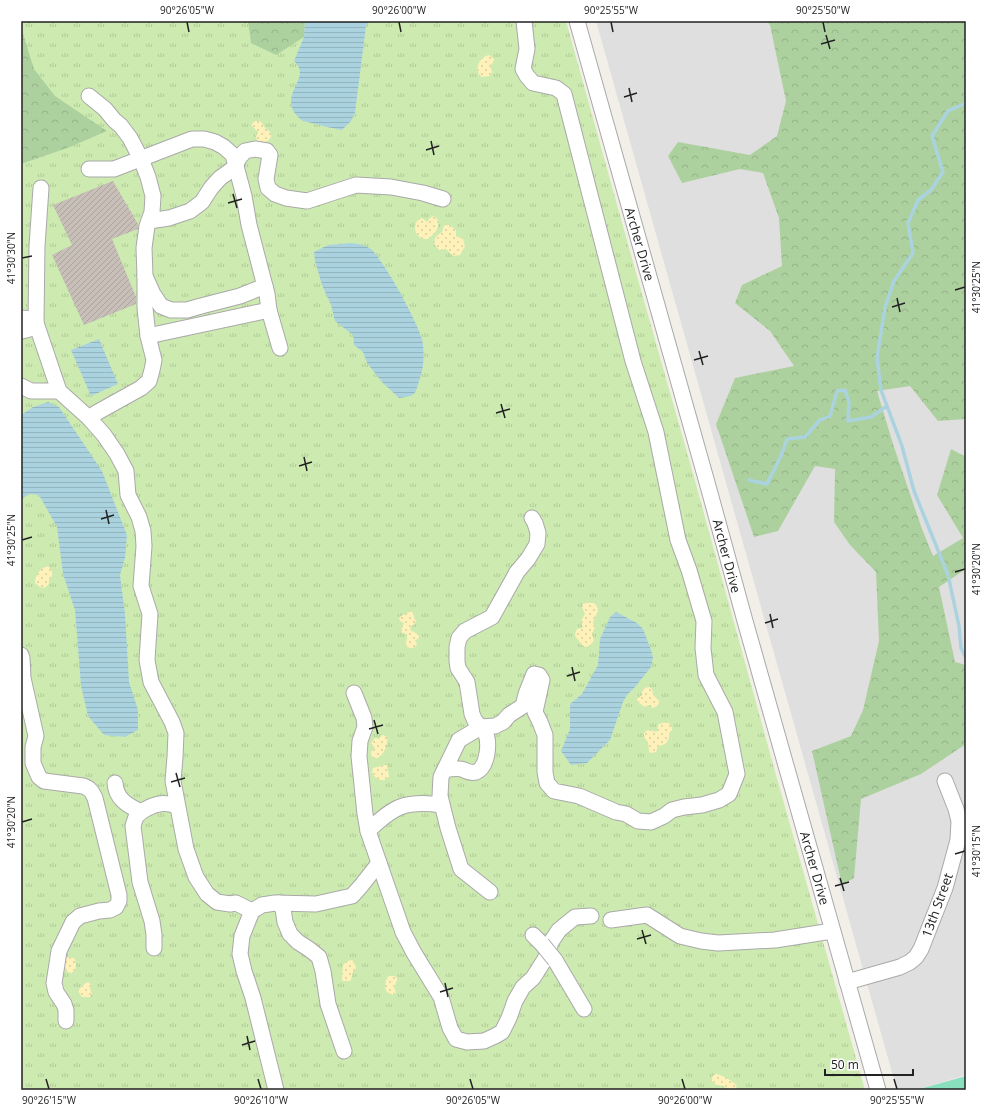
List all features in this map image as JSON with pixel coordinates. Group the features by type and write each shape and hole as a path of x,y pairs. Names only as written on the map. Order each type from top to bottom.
{"street":[{"path":"490,892 461,869 440,796 441,777 459,740 480,727 495,726 503,722 509,715 528,710 540,722 545,735 545,772 548,783 554,791 579,796 616,812 626,814 638,822 651,822 664,816 672,810 684,807 702,806 719,800 729,794 737,774 725,712 706,675 703,648 704,621 689,570 678,540 656,432 633,361 564,94 556,88 533,83 523,69 527,49 524,21"},
{"name":"Archer Drive","path":"577,21 878,1090"},
{"path":"88,418 141,388 149,381 154,360 148,336 144,308 144,248 152,212 153,196 141,159 130,138 105,109 89,96"},
{"path":"89,169 114,169 192,139 204,139 215,142 224,147 233,155 265,286 269,310 280,348"},
{"path":"149,221 169,218 190,211 202,202 220,178 234,168 245,151 256,148 267,151 270,155 266,179 268,188 275,194 286,198 307,201 356,185 391,187 423,193 443,199"},
{"path":"41,188 37,246 36,323 59,391 104,435 118,454 126,471 128,496 139,517 143,531 144,546 142,586 150,614 147,660 151,682 172,722 176,733 172,781 186,849 196,876 207,894 217,902 230,904 236,903 252,911"},
{"path":"145,276 153,294 161,306 171,310 188,310 240,296 265,286"},
{"path":"148,336 269,310"},
{"path":"21,318 32,319 36,323"},
{"path":"21,331 33,327 36,323"},
{"path":"21,386 31,391 59,391"},
{"path":"445,770 461,769 467,772 476,772 483,766 487,758 487,739 484,731 475,721 472,714 467,682 458,668 457,647 459,638 465,631 492,617 517,572 537,544 538,533 532,518"},
{"path":"21,655 23,678 36,736 33,747 32,763 39,777 44,781 83,786 92,792 95,798 119,895 119,901 116,907 110,910 93,912 80,916 73,922 59,951 54,983 56,992 66,1010 66,1021"},
{"path":"354,693 364,718 359,756 364,814 368,831 403,932 441,998 450,1028 456,1039 467,1042 484,1041 502,1032 515,1002 523,988 533,978 545,959 551,942 559,930 575,917 591,916"},
{"name":"13th Street","path":"847,982 900,967 916,957 921,949 945,888 958,840 959,821 945,781"},
{"path":"115,782 119,797 126,804 141,812"},
{"path":"154,948 152,921 140,882 133,826 136,818 141,812 154,805 163,803 177,806"},
{"path":"368,831 384,816 403,806 424,803 442,805"},
{"path":"276,1090 253,998 240,954 242,936 252,911 262,905 275,903 316,904 352,896 379,863"},
{"path":"364,883 388,887"},
{"path":"279,903 283,909 285,922 290,934 298,942 319,957 323,971 328,1004 344,1051"},
{"path":"611,920 647,915 680,936 718,943 775,940 832,931"},
{"path":"538,940 554,960 584,1009"}],"shaded area":[{"path":"596,21 966,21 966,1075 916,1090 897,1090"}],"green space":[{"path":"21,21 566,21 865,1090 21,1090"},
{"path":"248,21 305,21 304,37 276,55 251,43"},
{"path":"767,21 966,21 966,419 938,421 910,386 877,391 894,447 922,529 933,556 963,538 937,495 951,449 966,457 966,569 939,587 955,662 966,665 966,744 921,774 861,799 854,878 842,885 812,751 851,736 863,710 879,641 876,572 850,545 834,522 835,469 815,466 778,531 754,537 716,424 735,378 794,366 770,331 735,303 742,285 782,266 779,218 763,173 740,169 682,183 668,156 678,142 750,155 777,136 786,101 770,25"},
{"path":"21,27 34,69 55,96 107,131 70,147 21,164"},
{"path":"966,1076 966,1090 916,1090"}],"sand":[{"path":"489,55 494,59 494,62 490,65 492,72 490,76 482,77 478,71 478,64 482,58"},
{"path":"255,121 260,121 270,132 271,136 269,140 264,142 257,141 256,136 258,132 252,126"},
{"path":"434,216 438,220 438,227 436,231 428,239 418,236 415,230 417,221 422,218 427,222"},
{"path":"447,225 456,230 457,237 463,239 465,246 460,255 453,256 446,249 439,250 434,244 435,238 442,232 444,226"},
{"path":"48,566 52,571 52,576 49,579 48,585 41,588 35,583 36,577 40,570"},
{"path":"594,603 598,610 593,623 595,627 592,634 594,641 589,646 585,647 581,644 575,634 577,629 583,627 582,619 585,614 582,607 583,604"},
{"path":"409,612 414,614 416,622 410,630 419,635 418,639 415,640 417,645 412,648 406,646 407,634 402,633 404,623 400,621 399,618"},
{"path":"649,687 652,689 653,695 659,701 657,706 652,708 650,705 644,707 637,701 645,688"},
{"path":"666,722 670,724 672,729 669,733 668,741 661,746 658,746 656,752 651,753 649,751 648,742 644,737 644,733 648,730 657,732 659,724"},
{"path":"383,735 387,737 386,747 384,752 378,758 375,758 372,756 371,752 375,748 371,743 375,738 379,739"},
{"path":"387,765 389,777 385,780 377,779 372,771 373,768"},
{"path":"69,957 74,958 76,962 75,969 71,973 66,971 66,968 64,967 65,959"},
{"path":"352,960 356,968 353,972 351,980 343,981 343,965"},
{"path":"389,976 395,976 397,978 394,987 396,993 393,995 387,992 385,988 386,981"},
{"path":"86,982 91,985 90,989 92,994 90,997 82,997 78,991"},
{"path":"715,1074 727,1078 737,1086 734,1090 728,1090 723,1086 717,1085 712,1082 712,1077"}],"water":[{"path":"305,21 370,21 366,26 355,113 351,121 342,130 303,121 294,112 291,104 291,97 300,73 299,67 294,61 304,37"},
{"path":"352,243 367,247 378,257 402,296 421,336 423,344 422,370 416,391 412,395 399,398 382,382 367,363 363,352 354,345 353,335 335,321 331,305 322,285 314,252 328,245"},
{"path":"99,339 118,384 91,396 71,350"},
{"path":"48,402 59,407 102,471 127,535 125,558 120,575 125,614 129,682 138,710 138,730 125,737 104,735 88,716 81,686 75,610 63,574 57,527 39,495 30,494 21,499 21,415 33,407"},
{"path":"616,612 637,623 643,629 653,657 651,667 627,695 623,702 610,740 587,763 571,765 561,751 570,729 570,704 582,694 598,665 600,639 610,617"}],"building":[{"path":"113,181 138,224 138,229 112,239 136,297 136,304 84,325 52,255 72,245 53,205"}],"waterway":[{"path":"966,103 948,111 932,136 943,172 931,190 918,200 908,223 913,253 894,281 885,307 877,358 881,390 902,446 914,491 948,575 959,626 961,648 966,658"},
{"path":"749,480 767,484 781,456 787,439 805,437 820,420 830,416 837,391 845,390 849,402 848,421 871,417 887,406"}]}
